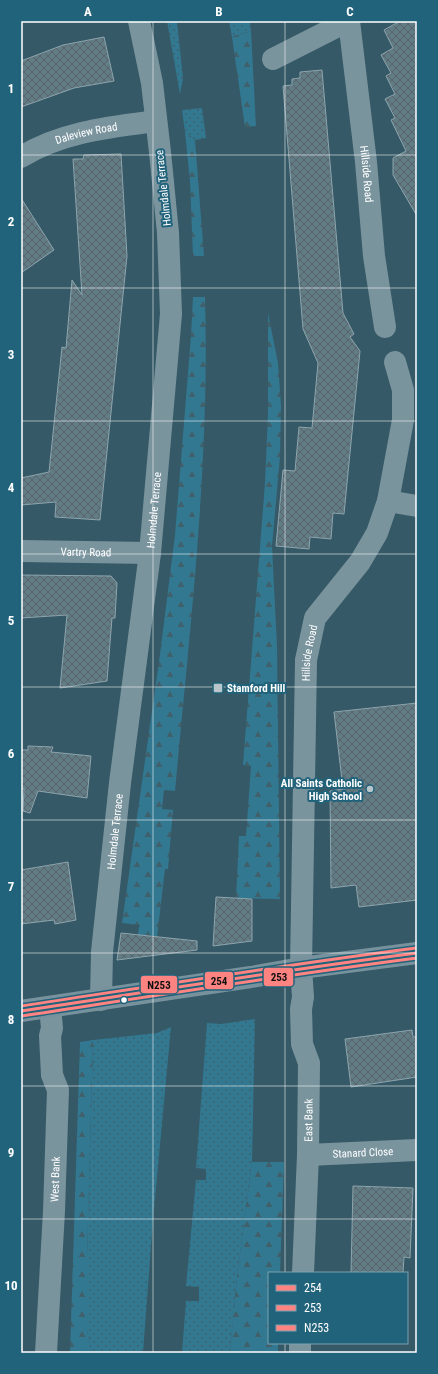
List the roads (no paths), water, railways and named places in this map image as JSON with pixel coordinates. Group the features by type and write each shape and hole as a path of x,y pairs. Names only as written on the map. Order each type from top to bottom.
{"main road":[{"path":"21,1011 225,981 301,968 417,953"}],"street":[{"name":"Holmdale Terrace","path":"101,1000 102,952 120,783 150,553 170,314 168,233 152,83 139,21"},
{"name":"Hillside Road","path":"273,59 348,21 366,162 374,256 385,326"},
{"name":"Daleview Road","path":"21,157 34,149 67,136 105,128 156,121"},
{"name":"Hillside Road","path":"301,968 306,660 315,618 360,562 376,533 388,501 410,387 395,362"},
{"path":"388,501 417,506"},
{"name":"Vartry Road","path":"21,551 150,553"},
{"name":"East Bank","path":"301,968 303,997 301,1009 302,1044 309,1063 308,1155 303,1272"},
{"name":"West Bank","path":"46,1353 54,1211 58,1090 52,1075 50,1043 52,1028 50,1007"},
{"name":"Stanard Close","path":"308,1155 417,1150"}],"place":[{"name":"Stamford Hill","path":"218,688"},
{"name":"All Saints Catholic High School","path":"370,789"}]}
